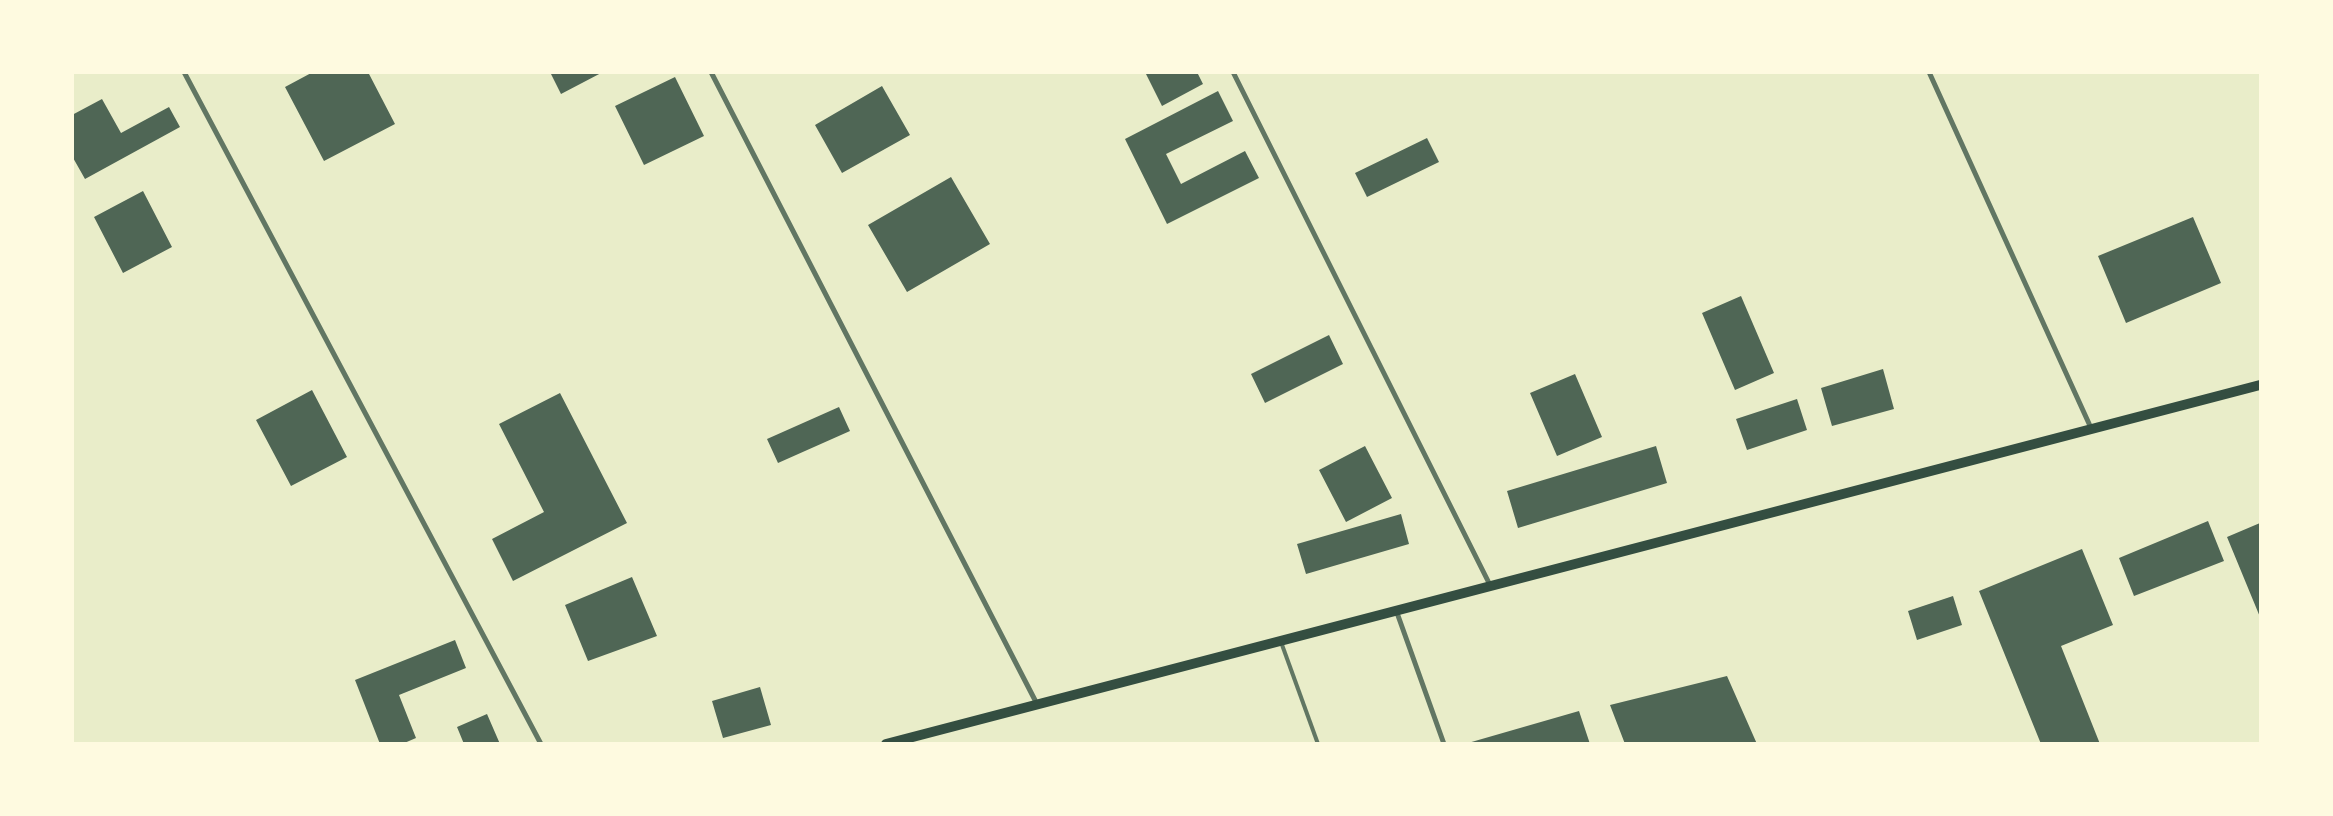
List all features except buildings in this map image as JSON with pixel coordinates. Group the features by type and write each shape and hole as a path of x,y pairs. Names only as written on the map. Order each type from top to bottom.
{"main road":[{"path":"886,744 2260,384"}],"street":[{"path":"184,72 541,744"},
{"path":"711,72 1037,704"},
{"path":"1233,72 1490,585"},
{"path":"1929,72 2091,428"},
{"path":"1396,610 1444,744"}],"lane":[{"path":"1280,640 1318,744"}]}
